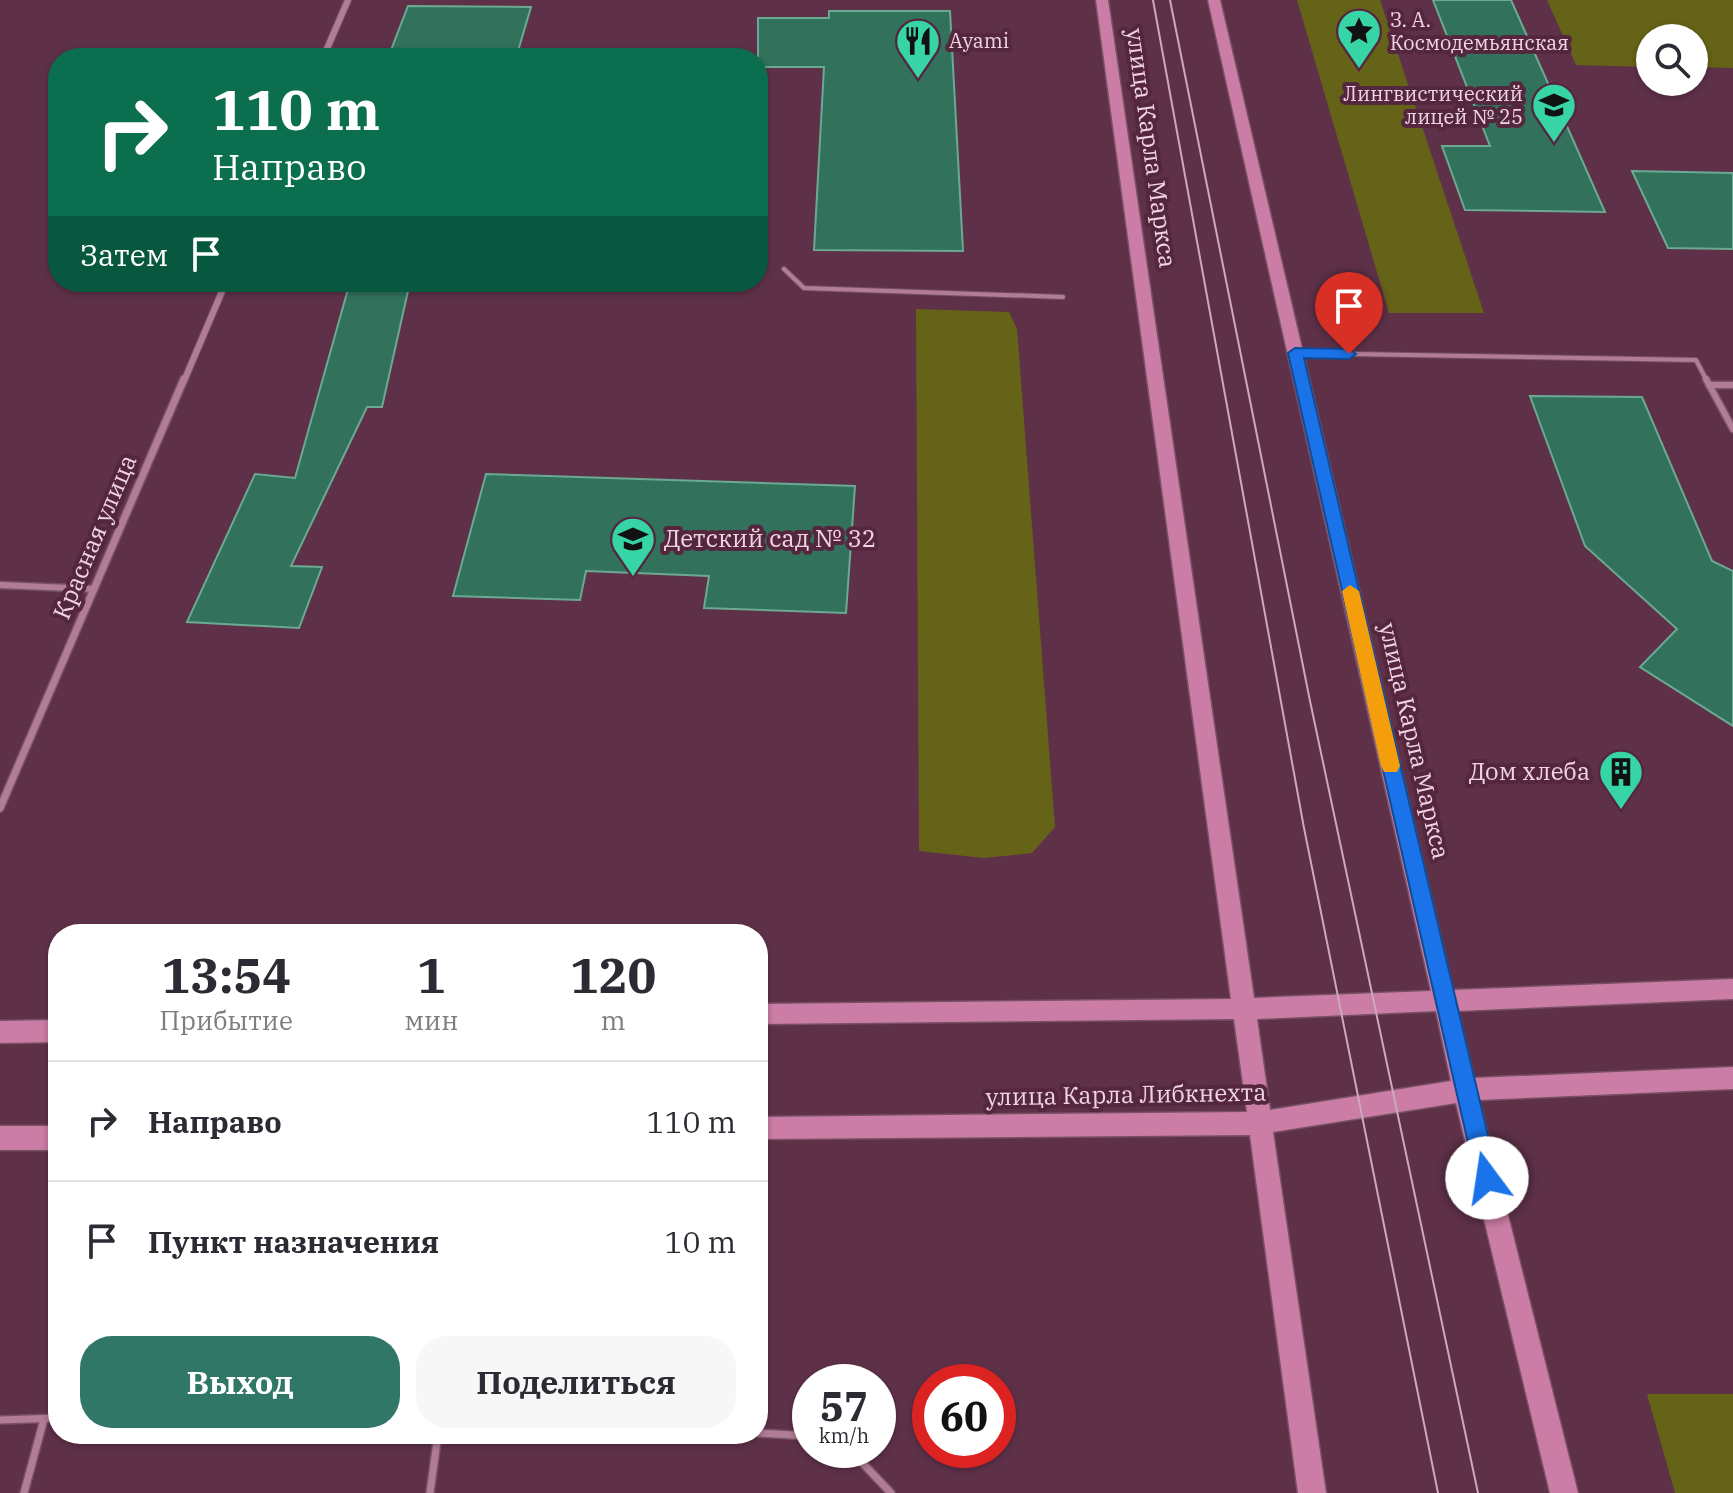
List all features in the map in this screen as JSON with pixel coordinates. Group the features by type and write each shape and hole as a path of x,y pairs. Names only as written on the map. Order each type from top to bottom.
{"main road":[{"name":"улица Карла Маркса","path":"1102,0 1312,1493"},
{"name":"улица Карла Маркса","path":"1214,0 1465,1090 1564,1493"},
{"path":"768,1014 1243,1009 1733,989"},
{"path":"0,1032 48,1031"},
{"name":"улица Карла Либкнехта","path":"768,1128 1259,1123 1465,1090 1733,1078"},
{"path":"0,1138 48,1138"}],"street":[{"path":"327,48 348,0"},
{"name":"Красная улица","path":"0,808 222,292"}],"lane":[{"path":"784,269 804,288 1063,297"},
{"path":"1295,353 1696,360 1733,429"},
{"path":"1709,385 1733,385"},
{"path":"0,585 94,589"},
{"path":"24,1493 44,1419"},
{"path":"0,1420 48,1419"},
{"path":"768,1434 792,1435"},
{"path":"430,1493 437,1444"},
{"path":"867,1468 891,1493"}],"shaded area":[{"path":"1297,0 1380,0 1484,313 1389,313"},
{"path":"1547,0 1733,0 1733,68 1708,67 1708,24 1636,24 1636,67 1576,65"},
{"path":"916,309 1009,312 1017,329 1055,827 1032,853 984,858 919,851"},
{"path":"1647,1394 1733,1394 1733,1493 1675,1493"}],"building":[{"path":"1433,0 1511,0 1605,212 1465,210 1442,146 1490,146"},
{"path":"408,6 531,7 519,48 392,48"},
{"path":"829,11 950,11 963,251 814,250 824,67 768,67 768,48 758,48 758,18 829,18"},
{"path":"1632,171 1733,173 1733,249 1668,248"},
{"path":"347,292 408,292 382,407 367,407 291,566 322,567 299,628 187,622 255,474 295,478"},
{"path":"1530,396 1642,397 1712,561 1733,571 1733,726 1640,667 1677,629 1585,546"},
{"path":"486,474 855,486 846,613 704,608 709,576 586,571 580,600 453,596"}],"tram line":[{"path":"1153,0 1304,828 1438,1493"},
{"path":"1170,0 1310,701 1478,1493"}],"slow traffic":[{"path":"1350,591 1391,766"}],"place":[{"name":"З. А. Космодемьянская","path":"1359,70"},
{"name":"Ayami","path":"918,80"},
{"name":"Лингвистический лицей № 25","path":"1554,144"},
{"name":"Детский сад № 32","path":"633,578"},
{"name":"Дом хлеба","path":"1621,811"}],"route":[{"path":"1349,354 1295,353 1487,1178"}]}
